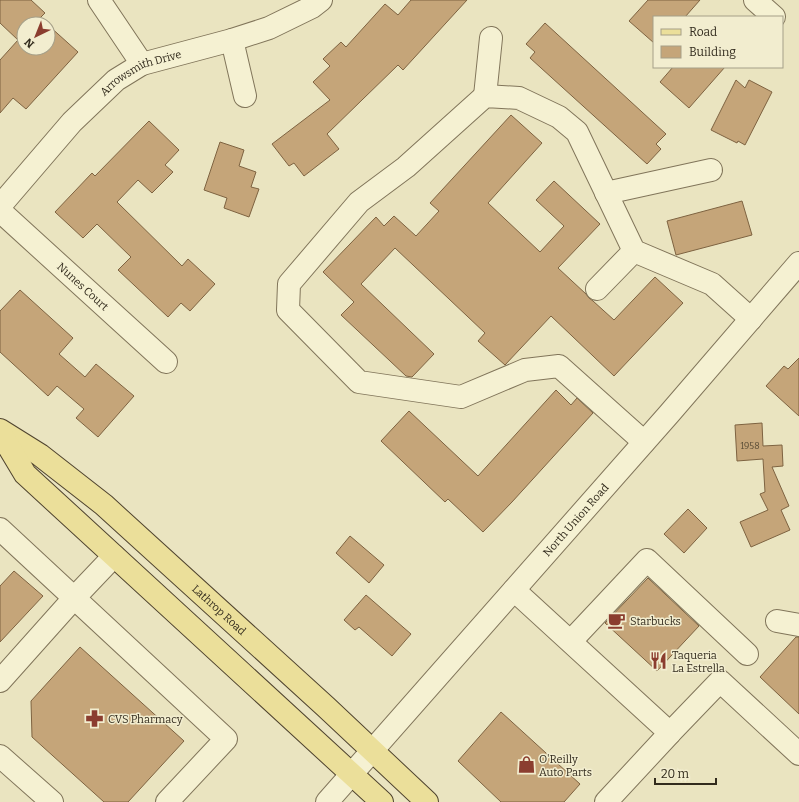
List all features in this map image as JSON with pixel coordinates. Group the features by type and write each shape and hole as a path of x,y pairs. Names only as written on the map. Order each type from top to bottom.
{"main road":[{"name":"Lathrop Road","path":"0,432 25,474 382,802"},
{"name":"Lathrop Road","path":"0,432 40,455 104,505 427,802"}],"street":[{"path":"99,0 142,64"},
{"name":"Arrowsmith Drive","path":"0,206 72,122 116,80 142,64 232,40 269,28 312,7 321,0"},
{"path":"755,0 773,16"},
{"path":"491,38 485,96 406,167 359,202 289,284 288,310 359,382 461,397 525,370 559,366 644,442"},
{"path":"232,40 245,96"},
{"path":"485,96 519,98 559,117 577,132 634,251 712,284 752,318"},
{"path":"606,193 711,170"},
{"name":"Nunes Court","path":"0,211 166,362"},
{"path":"597,289 634,251"},
{"name":"North Union Road","path":"327,802 644,442 799,263"},
{"path":"3,537 75,597 226,739 167,802"},
{"path":"0,681 114,556"},
{"path":"571,641 647,560 747,654"},
{"path":"514,590 670,733"},
{"path":"777,621 799,625"},
{"path":"606,802 720,680 799,754"},
{"path":"0,756 52,802"}],"building":[{"path":"0,0 31,0 45,13 42,16 16,16 16,38 0,23"},
{"path":"411,0 467,0 403,70 398,65 327,134 339,149 304,176 294,163 289,166 272,144 330,100 313,82 330,66 323,59 341,42 346,47 385,4 398,15"},
{"path":"648,0 700,0 686,16 653,16 653,42 629,21"},
{"path":"545,23 666,134 656,144 661,149 647,164 530,58 535,52 526,44"},
{"path":"56,32 78,52 26,109 13,98 0,113 0,60 16,42 16,56 56,56"},
{"path":"672,68 724,68 689,108 660,82"},
{"path":"736,80 745,88 749,80 772,92 745,145 738,141 737,143 711,130"},
{"path":"511,115 542,143 488,203 540,252 564,226 536,200 554,181 600,224 558,268 589,298 614,320 655,277 683,303 614,376 551,316 505,365 478,341 485,333 395,248 361,284 434,354 412,377 406,376 341,315 354,302 323,272 376,217 384,226 394,216 416,236 439,211 430,203"},
{"path":"149,121 179,150 165,165 173,172 152,193 138,180 117,202 182,266 188,259 215,284 190,311 181,303 168,317 118,270 131,257 97,224 83,238 55,212 92,173 95,176"},
{"path":"220,142 244,150 239,166 256,172 251,187 259,189 249,217 224,208 227,198 204,190"},
{"path":"742,201 752,235 676,255 667,221"},
{"path":"20,290 73,338 59,354 85,377 96,364 134,396 98,437 76,418 84,409 57,386 48,396 0,352 0,311"},
{"path":"799,358 799,416 766,386 784,366 788,369"},
{"path":"556,390 571,405 577,398 593,413 483,532 448,499 445,502 381,441 409,411 478,476"},
{"path":"762,423 763,446 782,445 783,466 772,467 789,506 781,510 790,530 751,547 740,522 768,510 760,494 765,492 763,459 737,461 735,425"},
{"path":"688,509 707,528 684,553 664,534"},
{"path":"350,536 384,565 369,583 336,553"},
{"path":"14,571 43,596 0,642 0,586"},
{"path":"648,578 699,626 657,671 605,623"},
{"path":"366,595 411,634 392,656 359,627 355,630 344,620"},
{"path":"796,637 799,637 799,714 760,677"},
{"name":"CVS Pharmacy","path":"80,647 184,741 128,802 104,802 32,737 31,701"},
{"path":"501,712 580,784 564,802 501,802 458,761"}],"place":[{"name":"Starbucks","path":"617,621"},
{"name":"Taqueria La Estrella","path":"659,661"},
{"name":"CVS Pharmacy","path":"95,719"},
{"name":"O'Reilly Auto Parts","path":"526,765"}]}
